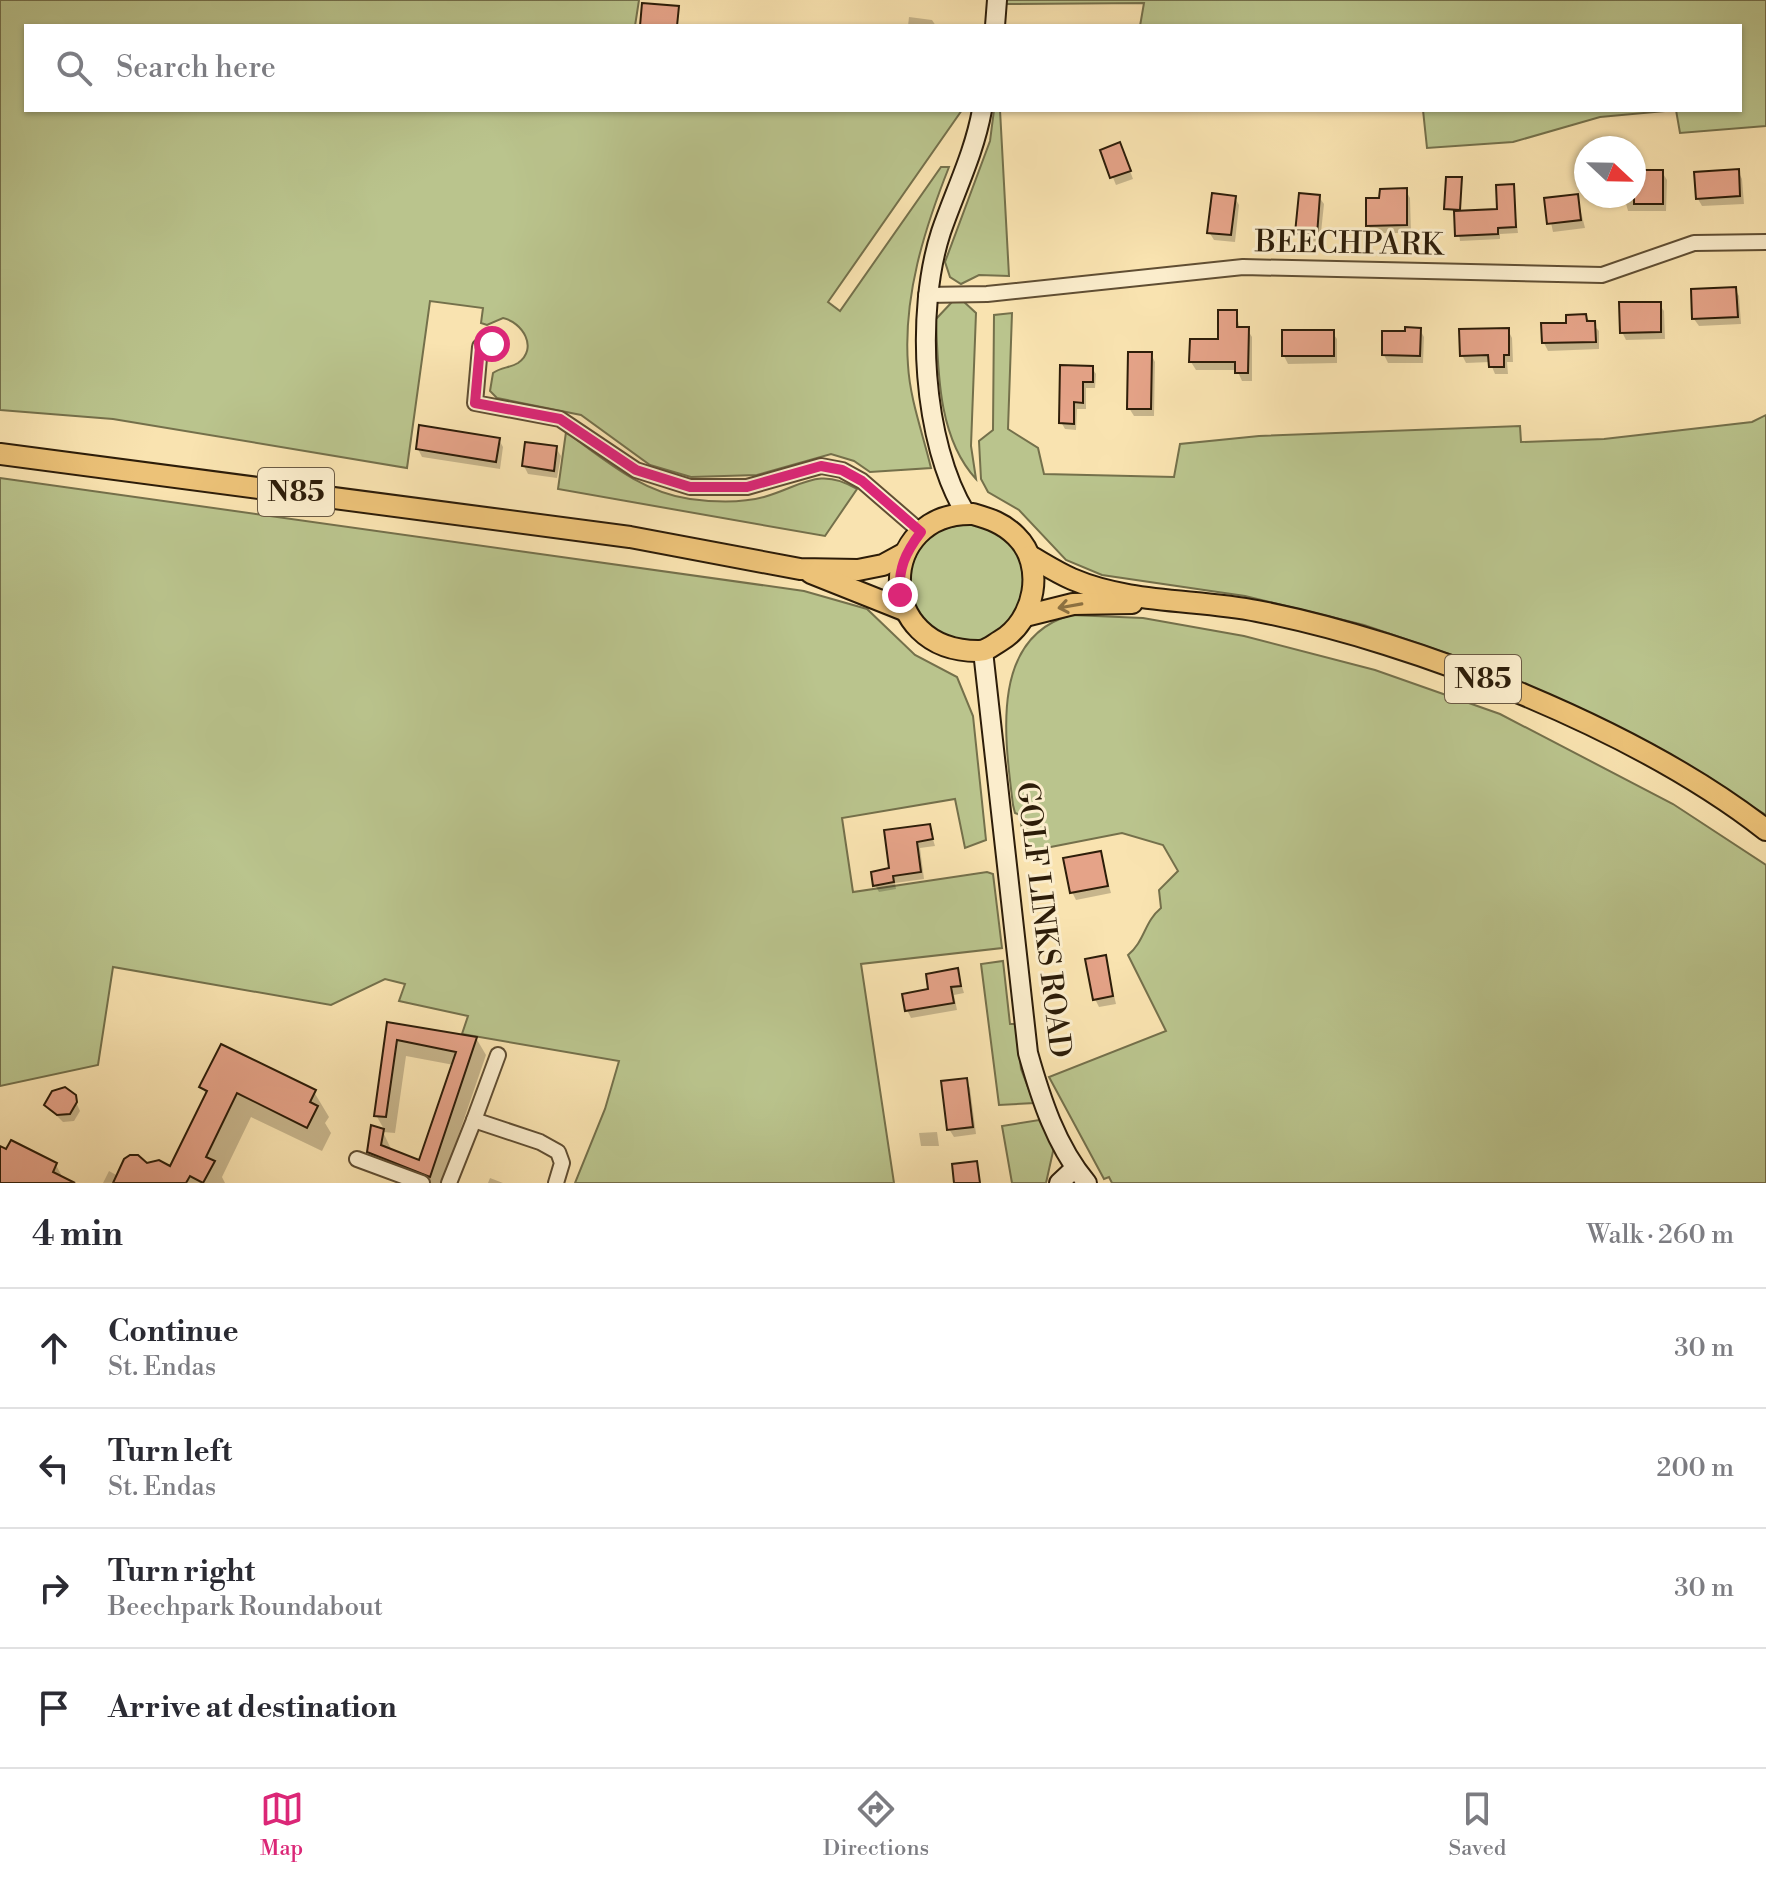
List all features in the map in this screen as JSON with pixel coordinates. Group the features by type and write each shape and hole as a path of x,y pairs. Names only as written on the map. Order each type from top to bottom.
{"main road":[{"path":"995,24 997,0"},
{"path":"904,610 898,577 905,553 921,532 943,518 966,514 954,494 934,422 924,343 926,295 941,233 967,167 981,112"},
{"name":"N85","path":"0,454 548,525 800,569 858,570 883,565 905,553"},
{"name":"N85","path":"966,514 996,520 1018,537 1030,556 1074,580 1172,601 1256,611 1352,634 1479,677 1613,737 1735,806 1766,830"},
{"path":"1025,616 1035,584 1030,556"},
{"name":"N85","path":"800,569 904,610 925,636 954,649 983,651 1007,637 1025,616 1073,604 1172,601"},
{"name":"GOLF LINKS ROAD","path":"983,651 1028,1053 1043,1104 1075,1168 1087,1183"},
{"path":"1059,1183 1075,1168"}],"street":[{"name":"BEECHPARK","path":"926,295 987,294 1243,267 1602,275 1694,243 1766,242"},
{"path":"492,344 480,347 475,403 560,419 636,470 690,487 747,487 821,466 842,470 862,481 921,532"},
{"path":"449,1183 498,1055"},
{"path":"474,1120 540,1142 558,1152 562,1163 556,1183"},
{"path":"357,1159 422,1183"}],"green space":[{"path":"0,0 639,0 635,24 24,24 24,112 961,112 828,302 840,311 941,167 949,167 917,264 907,340 909,378 931,468 870,472 854,461 831,454 757,475 691,477 650,465 581,415 497,398 490,391 493,373 515,365 524,357 527,343 522,330 503,318 487,325 481,323 483,308 430,301 407,468 113,419 0,410"},
{"path":"1005,0 1766,0 1766,126 1680,133 1676,112 1742,112 1742,24 1140,24 1144,3 1005,4"},
{"path":"994,112 1000,112 1009,276 979,275 961,284 950,277 945,262 990,141"},
{"path":"1423,112 1654,112 1600,117 1513,142 1427,148"},
{"path":"963,301 976,313 971,446 976,479 963,462 947,424 938,360 936,319 952,302"},
{"path":"1012,313 1008,429 1038,448 1044,474 1174,477 1180,444 1259,436 1520,426 1521,442 1604,439 1752,422 1766,415 1766,815 1626,731 1490,668 1364,625 1245,596 1102,575 1066,560 1019,510 988,492 981,479 979,441 993,430 994,315"},
{"path":"566,432 609,464 640,482 655,490 690,499 755,499 821,479 844,482 857,489 825,536 558,489"},
{"path":"0,478 804,591 867,609 915,655 957,677 973,716 986,840 965,848 955,799 842,818 853,892 987,872 993,874 1002,948 861,964 894,1183 575,1183 605,1109 619,1061 462,1034 468,1016 399,1001 405,984 385,979 331,1005 113,967 98,1065 0,1086"},
{"path":"968,523 1005,539 1022,563 1024,589 1014,615 995,635 970,644 944,638 919,613 912,600 908,580 912,562 931,532"},
{"path":"1071,615 1143,618 1244,636 1375,670 1500,714 1673,804 1766,865 1766,1183 1112,1183 1109,1177 1104,1179 1049,1077 1166,1031 1128,955 1161,908 1159,890 1178,871 1163,845 1122,833 1025,852 1020,815 1015,813 1010,779 1006,722 1008,694 1026,645 1045,627"},
{"path":"1003,961 1010,1024 1016,1024 1021,1069 1034,1103 999,1105 981,964"},
{"path":"1039,1120 1054,1147 1046,1183 1012,1183 1002,1126"}],"building":[{"path":"642,3 679,6 677,24 640,24"},
{"path":"1120,142 1131,171 1110,178 1100,150"},
{"path":"1739,169 1740,196 1696,199 1694,172"},
{"path":"1646,170 1663,170 1663,204 1646,204"},
{"path":"1446,177 1462,177 1460,210 1444,209"},
{"path":"1514,184 1516,227 1498,228 1498,234 1455,236 1454,211 1497,209 1496,185"},
{"path":"1407,188 1407,225 1366,226 1366,198 1379,198 1380,189"},
{"path":"1212,193 1236,196 1231,235 1207,233"},
{"path":"1299,193 1320,195 1317,235 1295,233"},
{"path":"1574,194 1574,208 1580,208 1581,220 1547,224 1544,198"},
{"path":"1736,287 1738,317 1692,319 1691,289"},
{"path":"1619,302 1661,302 1661,332 1620,333"},
{"path":"1218,310 1237,310 1237,327 1249,327 1248,373 1235,373 1235,362 1189,362 1190,339 1218,339"},
{"path":"1586,314 1587,321 1595,321 1596,342 1542,343 1541,323 1566,323 1566,315"},
{"path":"1405,327 1421,328 1420,356 1382,355 1382,331 1405,331"},
{"path":"1509,328 1509,355 1504,355 1504,367 1489,367 1488,355 1460,356 1459,329"},
{"path":"1282,330 1334,330 1334,356 1282,356"},
{"path":"1128,352 1152,352 1151,409 1127,409"},
{"path":"1060,365 1093,366 1093,382 1083,382 1083,403 1074,402 1074,424 1059,423"},
{"path":"419,425 500,438 496,462 416,449"},
{"path":"525,442 557,446 554,471 522,466"},
{"path":"930,824 933,839 917,842 921,872 893,876 894,882 873,886 871,872 889,868 884,830"},
{"path":"1101,851 1108,886 1070,893 1063,858"},
{"path":"1106,955 1113,996 1093,1000 1085,959"},
{"path":"958,968 961,986 951,987 954,1003 905,1011 902,994 928,989 926,974"},
{"path":"387,1022 477,1037 430,1177 367,1152 371,1125 384,1129 381,1145 419,1160 456,1052 397,1040 386,1117 374,1116"},
{"path":"221,1044 316,1090 310,1102 318,1106 307,1128 237,1093 206,1157 215,1161 203,1183 190,1176 186,1183 113,1183 124,1159 130,1155 138,1155 147,1163 159,1160 170,1166 207,1091 199,1087"},
{"path":"967,1078 973,1127 947,1130 941,1081"},
{"path":"65,1087 76,1095 77,1102 70,1114 57,1115 44,1105 52,1091"},
{"path":"11,1140 57,1163 53,1172 75,1183 0,1183 0,1146 6,1149"},
{"path":"977,1161 980,1183 954,1183 952,1164"}],"route":[{"path":"492,344 480,347 475,403 560,419 636,470 690,487 747,487 821,466 842,470 862,481 921,532 905,553 898,577 900,595"}]}
